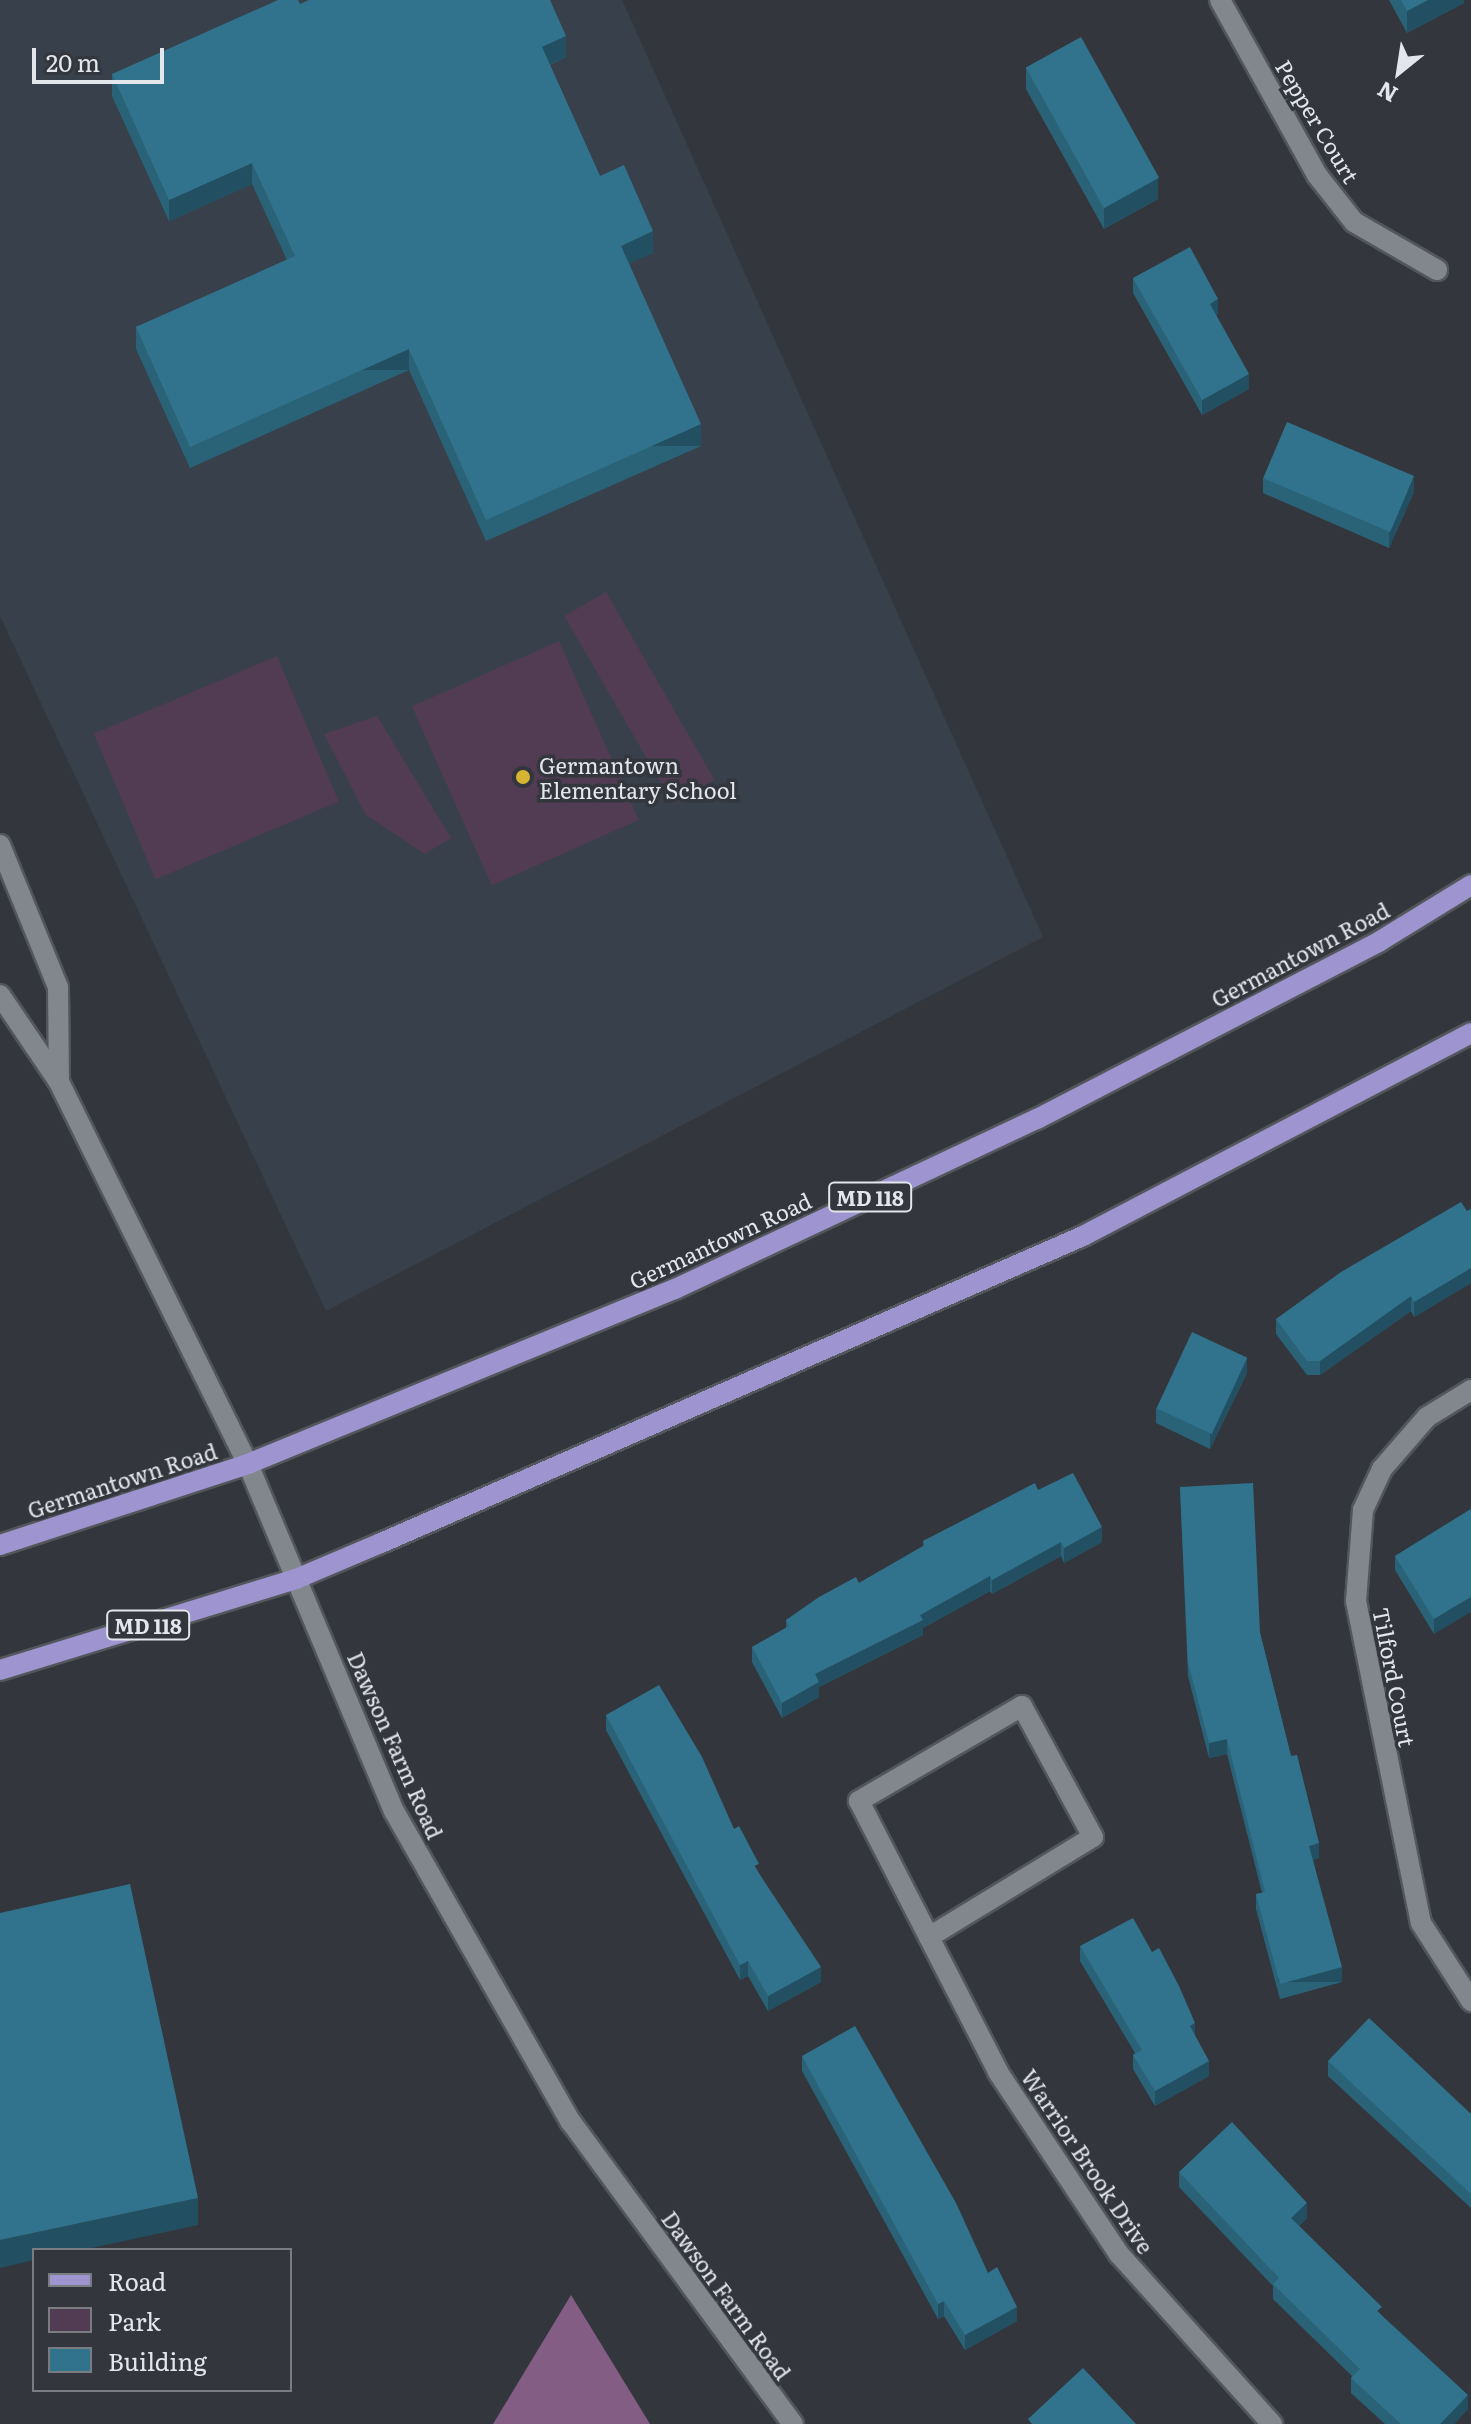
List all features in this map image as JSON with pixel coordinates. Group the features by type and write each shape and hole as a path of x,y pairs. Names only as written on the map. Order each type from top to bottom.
{"main road":[{"name":"Germantown Road","path":"0,1545 248,1464 675,1289 1037,1119 1380,941 1471,885"},
{"name":"MD 118","path":"0,1670 296,1579 1083,1236 1471,1033"}],"street":[{"name":"Pepper Court","path":"1220,0 1317,175 1354,222 1437,270"},
{"name":"Dawson Farm Road","path":"0,845 58,987 59,1082"},
{"name":"Dawson Farm Road","path":"0,995 59,1082 248,1464 394,1811 571,2122 793,2424"},
{"name":"Tilford Court","path":"1471,1390 1427,1417 1382,1469 1363,1510 1356,1601 1421,1923 1471,2001"},
{"name":"Warrior Brook Drive","path":"929,1937 1093,1837 1022,1706 859,1801 998,2072 1119,2254 1272,2424"}],"shaded area":[{"name":"Germantown Elementary School","path":"0,0 622,0 1043,937 326,1311 0,616"},
{"path":"571,2295 650,2424 493,2424"}],"green space":[{"path":"606,592 715,780 673,804 564,616"},
{"path":"559,641 639,820 492,886 412,706"},
{"path":"277,656 339,801 156,879 94,734"},
{"path":"377,716 451,838 425,854 366,815 324,734"}],"building":[{"path":"278,0 298,0 300,4 309,0 550,0 566,36 542,47 600,176 624,165 653,231 621,246 701,424 486,520 409,349 190,447 136,327 295,256 252,163 169,200 112,74"},
{"path":"1401,0 1428,0 1407,11"},
{"path":"1081,37 1159,178 1104,208 1026,68"},
{"path":"1190,247 1218,299 1210,304 1249,374 1202,400 1133,278"},
{"path":"1287,422 1414,476 1390,532 1263,478"},
{"path":"1461,1202 1467,1211 1471,1209 1471,1268 1414,1302 1411,1296 1320,1361 1307,1361 1276,1319 1341,1272"},
{"path":"1192,1332 1247,1358 1212,1434 1157,1408"},
{"path":"1073,1473 1102,1527 1064,1548 1061,1542 992,1580 990,1576 920,1615 923,1620 815,1674 819,1682 782,1703 752,1647 789,1626 786,1620 819,1597 856,1577 859,1583 925,1545 923,1541 1035,1483 1038,1490"},
{"path":"1253,1483 1260,1633 1291,1756 1297,1755 1319,1843 1309,1846 1342,1967 1280,1984 1256,1894 1265,1892 1227,1739 1209,1743 1188,1662 1180,1487"},
{"path":"1471,1509 1471,1597 1434,1619 1395,1556"},
{"path":"659,1685 702,1757 734,1829 739,1826 759,1864 754,1866 821,1967 768,1996 748,1961 740,1965 606,1715"},
{"path":"130,1884 198,2198 0,2240 0,1913"},
{"path":"1133,1918 1152,1952 1159,1948 1195,2023 1190,2026 1209,2061 1155,2091 1133,2055 1142,2050 1080,1946"},
{"path":"1369,2018 1471,2114 1471,2194 1328,2061"},
{"path":"855,2026 956,2203 988,2273 997,2267 1017,2307 965,2335 944,2301 938,2304 802,2056"},
{"path":"1232,2122 1307,2203 1291,2218 1382,2307 1377,2311 1468,2395 1440,2424 1401,2424 1351,2378 1360,2369 1273,2284 1279,2278 1179,2172"},
{"path":"1083,2368 1136,2424 1032,2424 1028,2419"}],"place":[{"name":"Germantown Elementary School","path":"523,777"}]}
